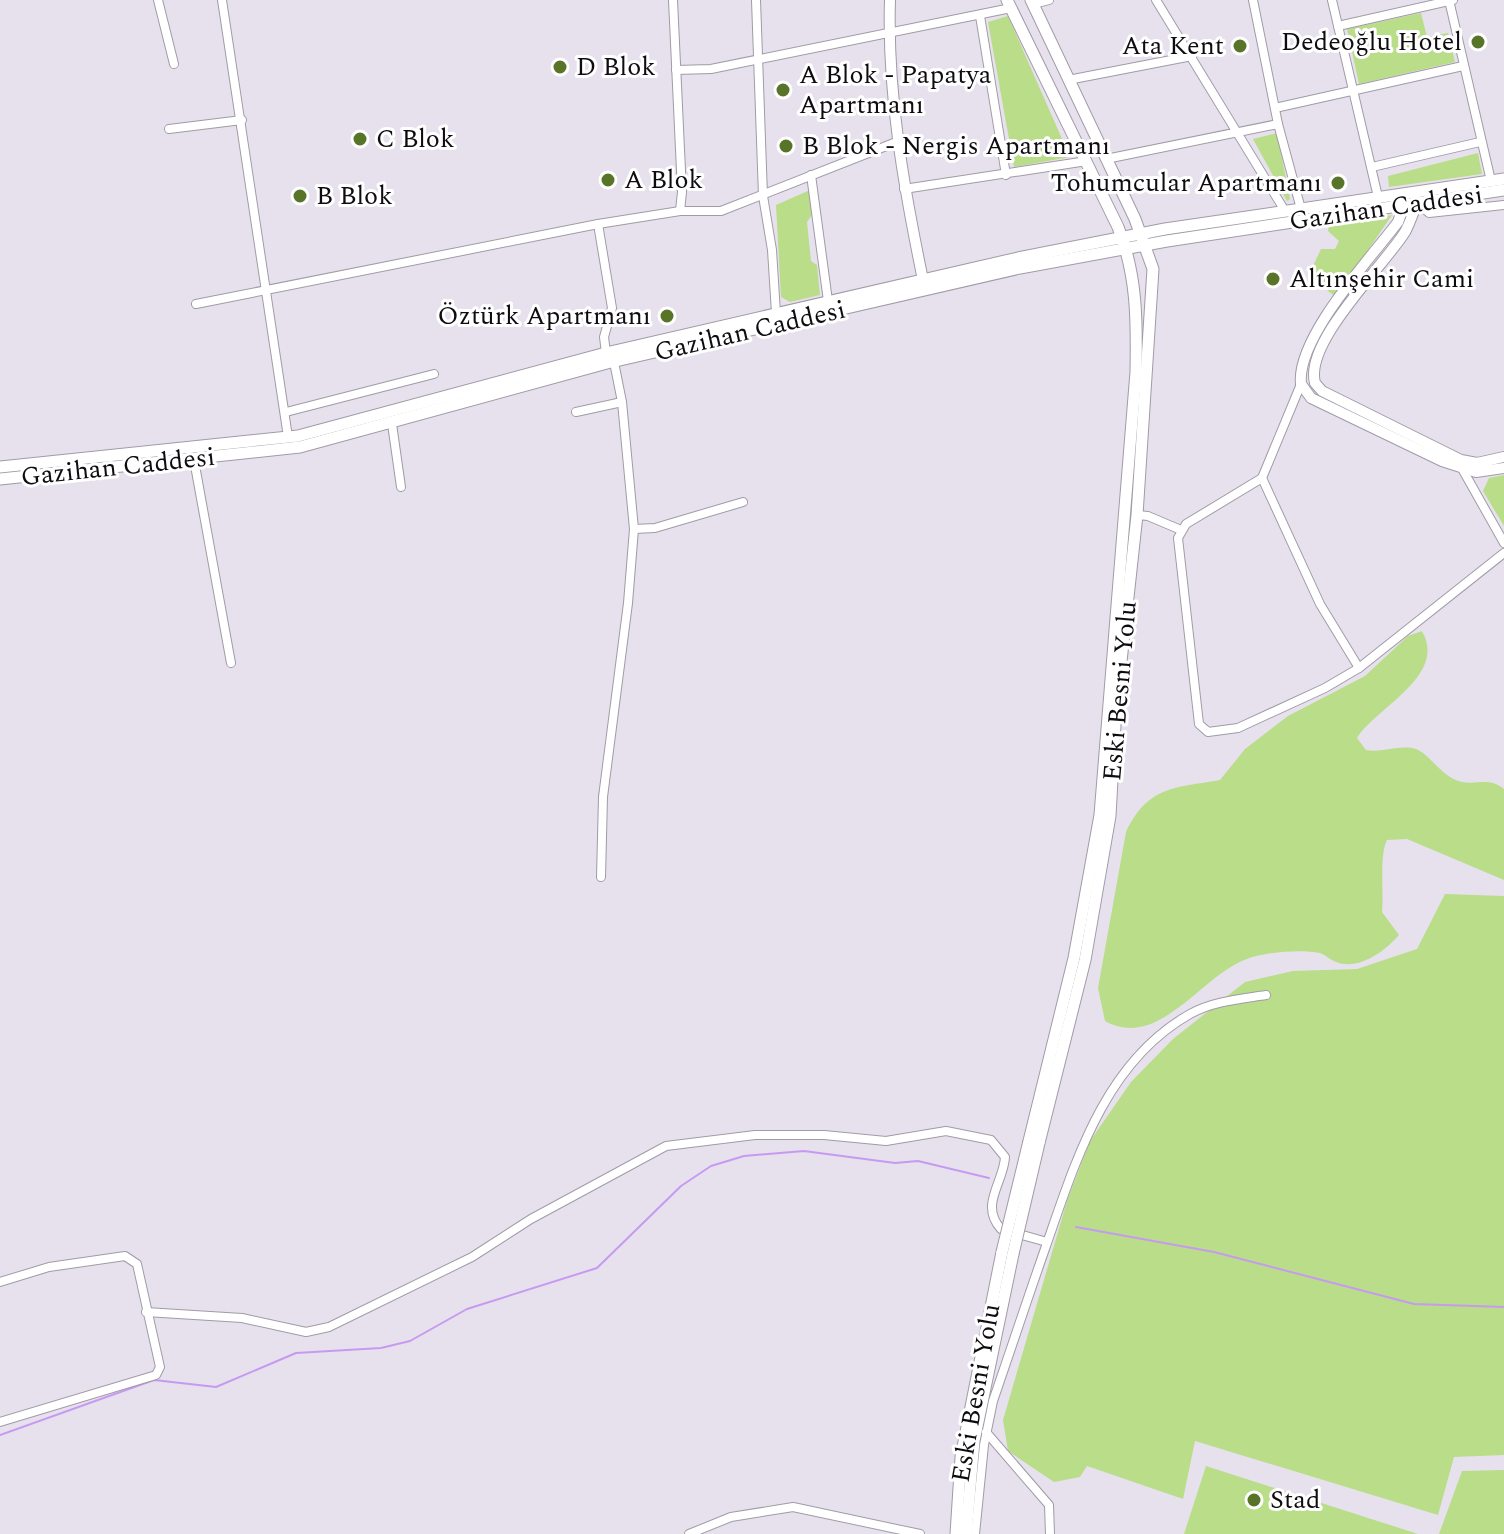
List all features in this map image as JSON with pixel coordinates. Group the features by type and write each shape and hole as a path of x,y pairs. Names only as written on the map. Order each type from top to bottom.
{"main road":[{"path":"1009,4 1032,2"},
{"name":"Eski Besni Yolu","path":"1032,2 1144,239 1153,275 1137,515 1116,707 1107,840 1079,984 1034,1142"},
{"name":"Eski Besni Yolu","path":"1009,4 1125,243 1134,270 1137,310 1136,372 1100,815 1077,946 1034,1142"},
{"name":"Gazihan Caddesi","path":"0,467 288,437 776,313 923,280 1285,211 1504,179"},
{"name":"Gazihan Caddesi","path":"1144,239 1167,241 1504,190"},
{"path":"1153,275 1167,241"},
{"name":"Gazihan Caddesi","path":"0,479 300,447 392,424 610,357 1125,243"},
{"path":"1008,1253 1034,1142"},
{"name":"Eski Besni Yolu","path":"956,1534 964,1439 1008,1253"},
{"name":"Eski Besni Yolu","path":"966,1534 974,1441 1008,1253"}],"street":[{"path":"158,0 174,64"},
{"path":"222,0 288,437"},
{"path":"673,0 682,192 680,211"},
{"path":"756,0 763,196 772,250 776,313"},
{"path":"890,0 889,31 904,189 923,280"},
{"path":"1032,2 1049,0"},
{"path":"1156,0 1285,211"},
{"path":"1253,0 1278,124 1301,209"},
{"path":"1332,0 1378,197"},
{"path":"1338,26 1451,0 1463,66 1491,181"},
{"path":"676,70 711,69 759,60 889,31 980,16 1009,4"},
{"path":"980,16 1006,175"},
{"path":"1068,80 1192,56"},
{"path":"1275,108 1463,66"},
{"path":"169,129 242,120"},
{"path":"1106,159 1278,124"},
{"path":"196,304 598,224 680,211 721,211 899,141"},
{"path":"1372,167 1480,142"},
{"path":"904,189 1087,161"},
{"path":"811,175 828,301"},
{"path":"1504,205 1429,213 1417,203 1406,230 1339,319 1321,350 1313,375 1322,391 1476,472 1504,468"},
{"path":"1404,205 1398,222 1317,335 1303,361 1301,384 1262,478 1181,530 1178,538 1199,724 1214,733 1238,728 1325,688 1359,668 1504,553"},
{"path":"598,224 612,308 604,337 622,402 634,529 628,603 603,797 601,877"},
{"path":"286,412 434,374"},
{"path":"1301,384 1306,393 1317,401 1460,464 1504,457"},
{"path":"576,412 622,402"},
{"path":"392,424 401,487"},
{"path":"194,460 231,663"},
{"path":"1460,464 1504,543"},
{"path":"1262,478 1320,604 1359,668"},
{"path":"634,529 655,528 743,502"},
{"path":"1137,515 1148,516 1181,530"},
{"path":"975,1534 986,1432 1083,1139 1112,1090 1143,1050 1190,1014 1219,1002 1266,995"},
{"path":"146,1312 242,1318 306,1332 329,1327 472,1257 531,1219 666,1146 755,1135 824,1135 886,1141 946,1131 991,1140 1005,1157 1004,1170 993,1193 991,1212 996,1224 1001,1229 1047,1242"},
{"path":"0,1282 49,1267 125,1256 137,1264 160,1367 156,1375 0,1422"},
{"path":"986,1432 1037,1486 1049,1505 1050,1534"},
{"path":"690,1534 731,1517 793,1507 920,1534"}],"green space":[{"path":"1421,13 1427,37 1448,33 1455,62 1359,84 1347,29"},
{"path":"1008,16 1070,157 1014,167 988,22"},
{"path":"1277,133 1290,199 1287,201 1253,139"},
{"path":"1478,153 1482,174 1389,187 1388,176"},
{"path":"810,190 812,215 807,222 811,261 817,265 820,295 790,302 781,297 776,205"},
{"path":"1392,215 1336,297 1319,284 1312,268 1321,249 1335,249 1339,241 1328,231 1329,226"},
{"path":"1504,475 1504,526 1483,491 1489,478"},
{"path":"1422,631 1427,647 1418,677 1357,738 1366,750 1416,749 1455,780 1488,782 1504,789 1504,880 1407,839 1387,840 1382,864 1382,912 1399,935 1379,953 1354,964 1336,962 1312,952 1283,952 1255,957 1230,967 1162,1019 1144,1026 1125,1028 1105,1021 1098,988 1126,832 1134,817 1153,797 1164,792 1220,780 1245,749 1288,716 1365,676 1408,636"},
{"path":"1445,894 1504,896 1504,1455 1454,1457 1438,1515 1195,1441 1183,1499 1087,1466 1080,1477 1054,1482 1008,1451 1003,1420 1067,1201 1090,1141 1131,1082 1173,1039 1245,982 1293,971 1357,969 1417,949"},
{"name":"Stad","path":"1206,1466 1418,1534 1184,1534"},
{"path":"1504,1470 1504,1534 1439,1534 1462,1471"}],"waterway":[{"path":"0,1435 154,1380 216,1387 296,1353 381,1348 410,1341 467,1309 597,1268 681,1186 711,1166 744,1156 804,1151 895,1163 918,1161 989,1178"},
{"path":"1076,1227 1214,1252 1414,1304 1504,1307"}],"place":[{"name":"Dedeoğlu Hotel","path":"1478,42"},
{"name":"Ata Kent","path":"1240,46"},
{"name":"D Blok","path":"560,67"},
{"name":"A Blok - Papatya Apartmanı","path":"783,90"},
{"name":"C Blok","path":"360,139"},
{"name":"B Blok - Nergis Apartmanı","path":"786,146"},
{"name":"A Blok","path":"608,180"},
{"name":"Tohumcular Apartmanı","path":"1338,183"},
{"name":"B Blok","path":"300,196"},
{"name":"Altınşehir Cami","path":"1273,279"},
{"name":"Öztürk Apartmanı","path":"667,316"},
{"name":"Stad","path":"1254,1500"}]}
